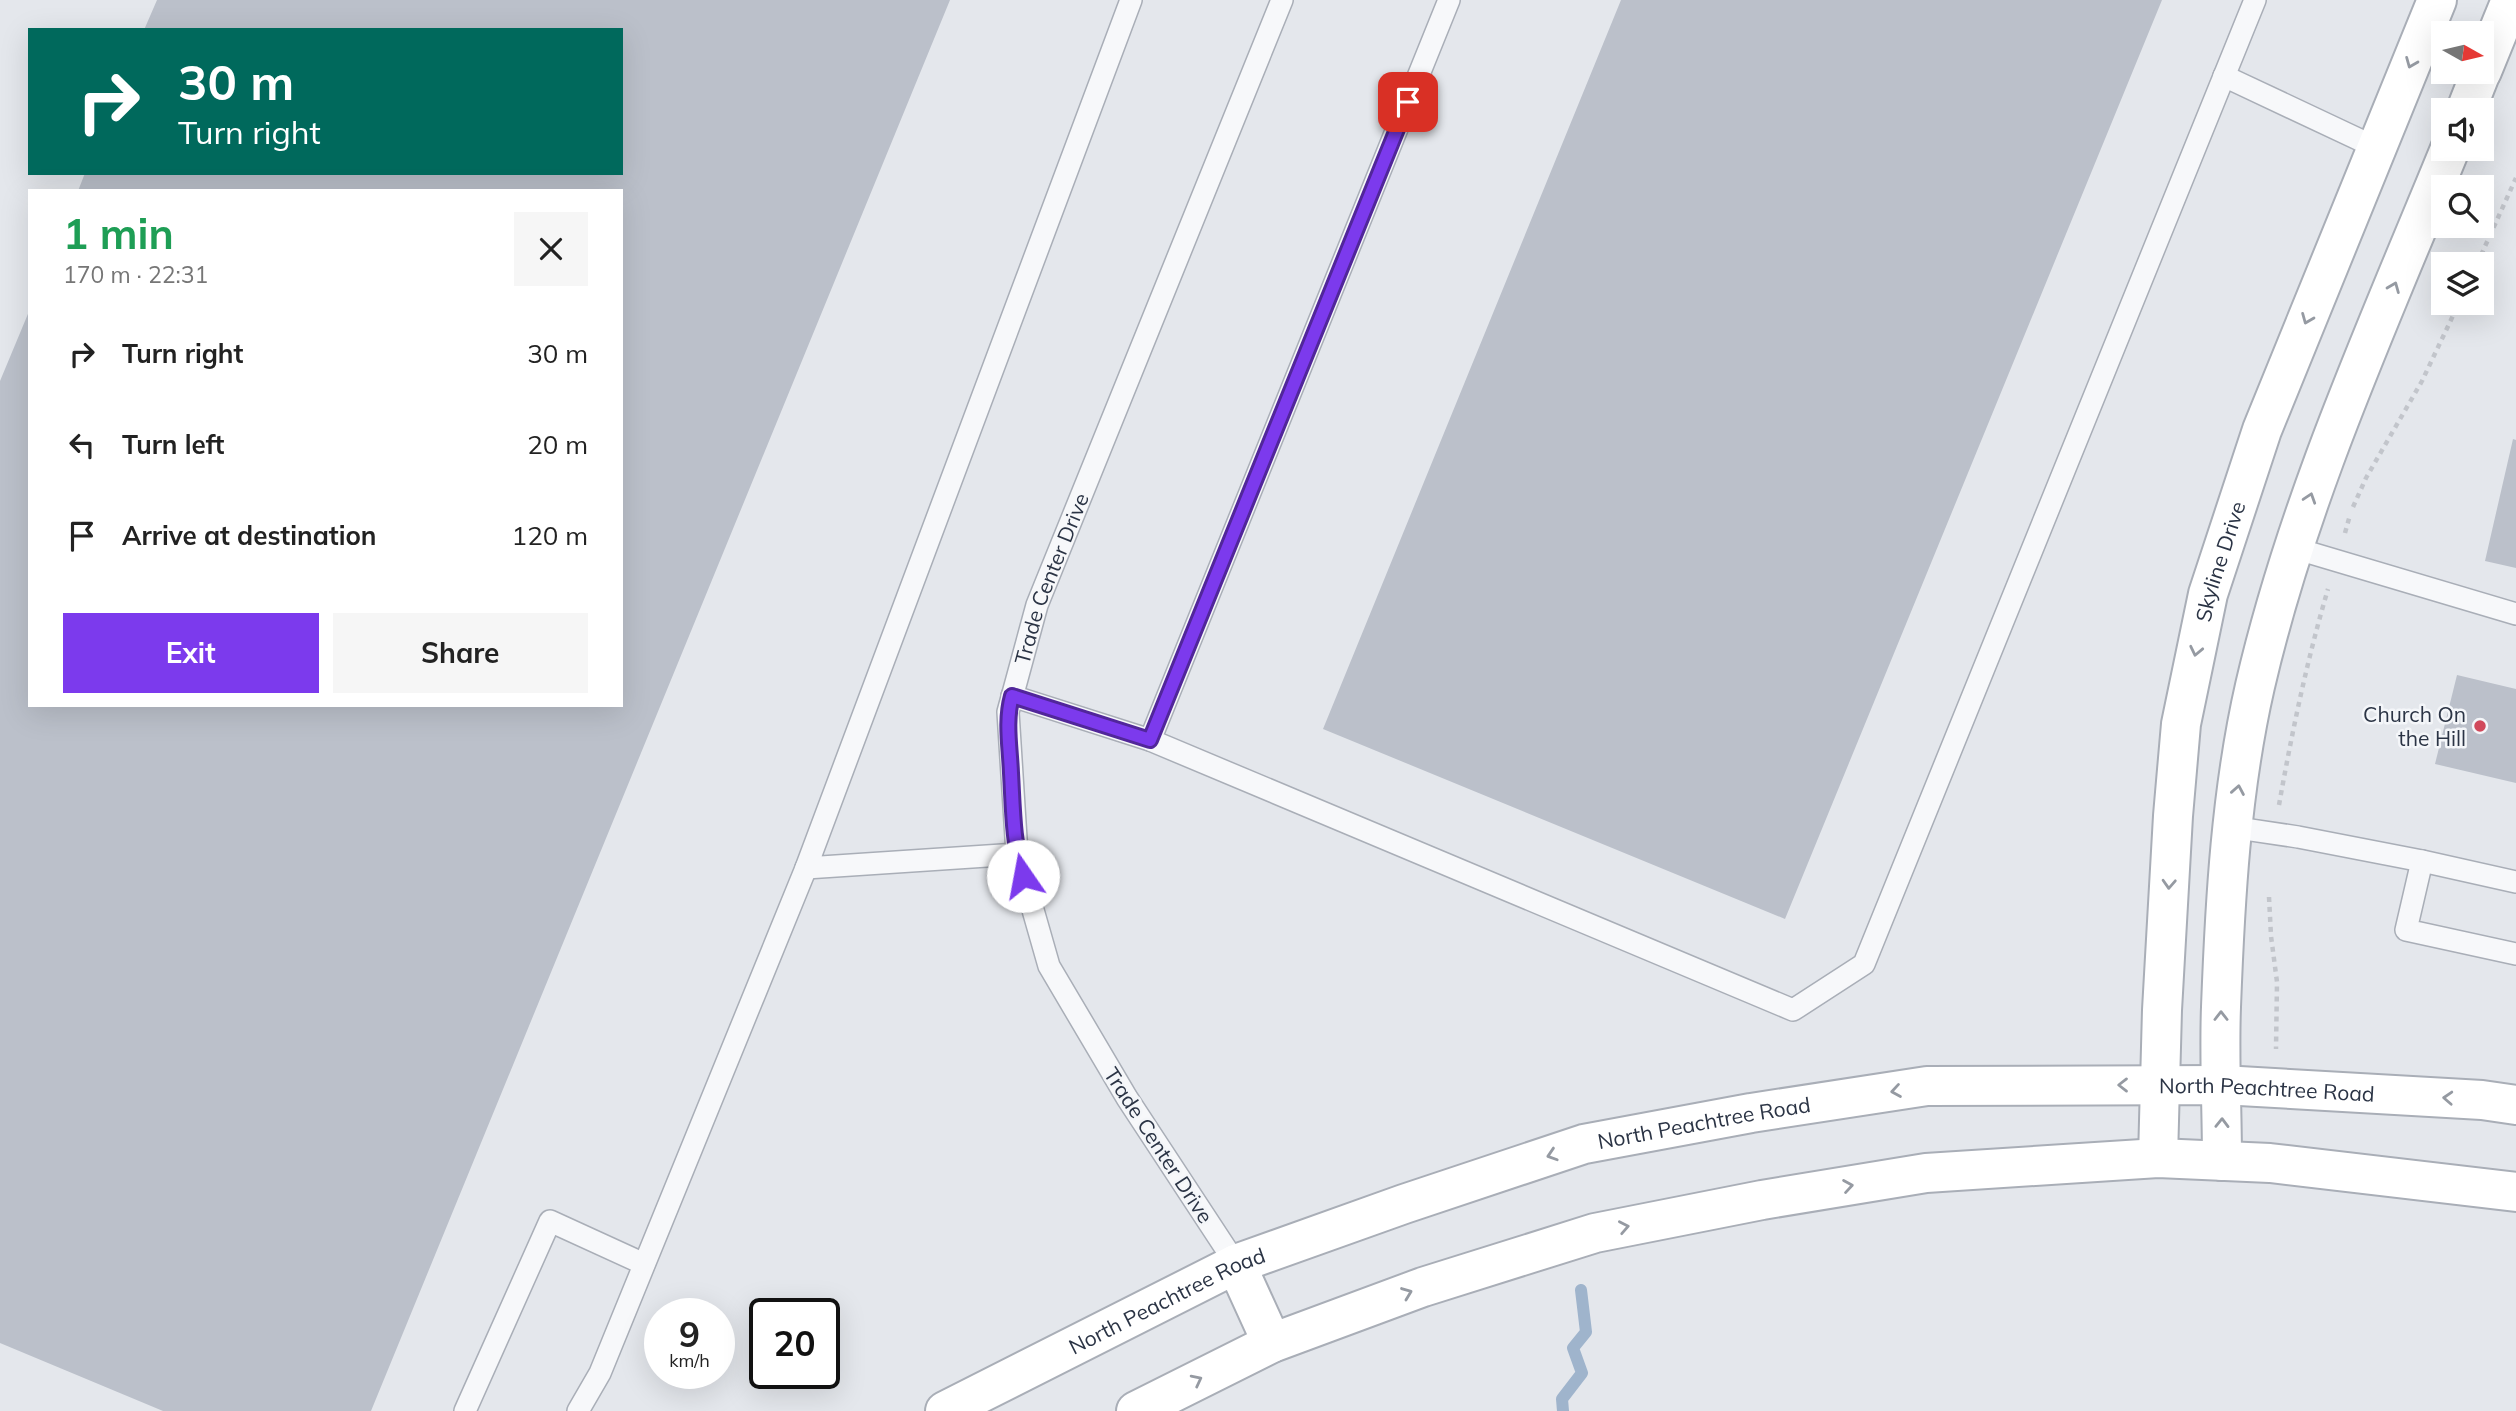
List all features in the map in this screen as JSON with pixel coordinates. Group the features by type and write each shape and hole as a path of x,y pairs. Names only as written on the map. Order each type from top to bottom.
{"main road":[{"name":"Skyline Drive","path":"2158,1158 2171,844 2181,724 2208,594 2262,430 2437,0"},
{"path":"2494,41 2511,0"},
{"path":"2222,1161 2221,1009 2231,827 2255,687 2294,548 2322,464 2445,161"},
{"name":"North Peachtree Road","path":"945,1411 1236,1264 1584,1144 1751,1113 1927,1086 2222,1085 2482,1100 2516,1105"},
{"path":"1136,1411 1272,1343 1423,1287 1595,1233 1762,1200 1926,1173 2158,1158 2284,1165 2516,1192"},
{"path":"1236,1264 1272,1343"}],"lane":[{"path":"578,1411 600,1373 806,867 1131,0"},
{"name":"Trade Center Drive","path":"1236,1264 1127,1098 1049,966 1017,854 1008,712 1037,605 1282,0"},
{"path":"1150,740 1449,0"},
{"path":"1012,696 1150,740 1793,1010 1864,964 2255,0"},
{"path":"2224,76 2377,148"},
{"path":"2294,548 2516,614"},
{"path":"2231,827 2422,861 2516,882"},
{"path":"806,867 1017,854"},
{"path":"2422,861 2406,930 2516,954"},
{"path":"465,1411 550,1221 644,1264"}],"path":[{"path":"2482,252 2516,178"},
{"path":"2274,833 2310,650 2352,508 2366,478 2422,381 2453,315"},
{"path":"2269,894 2277,982 2276,1035"}],"building":[{"path":"157,0 950,0 371,1411 163,1411 0,1343 0,381 28,314 28,707 623,707 623,189 79,189 84,175 623,175 623,28 145,28"},
{"path":"1621,0 2162,0 1785,919 1323,729"},
{"path":"2513,439 2516,440 2516,568 2485,561"},
{"name":"Church On the Hill","path":"2457,675 2516,689 2516,783 2435,764"}],"waterway":[{"path":"1563,1411 1562,1399 1582,1373 1573,1348 1586,1332 1581,1290"}],"place":[{"name":"Church On the Hill","path":"2480,726"}],"route":[{"path":"1023,876 1017,854 1012,783 1008,712 1012,696 1150,740 1408,102"}]}
